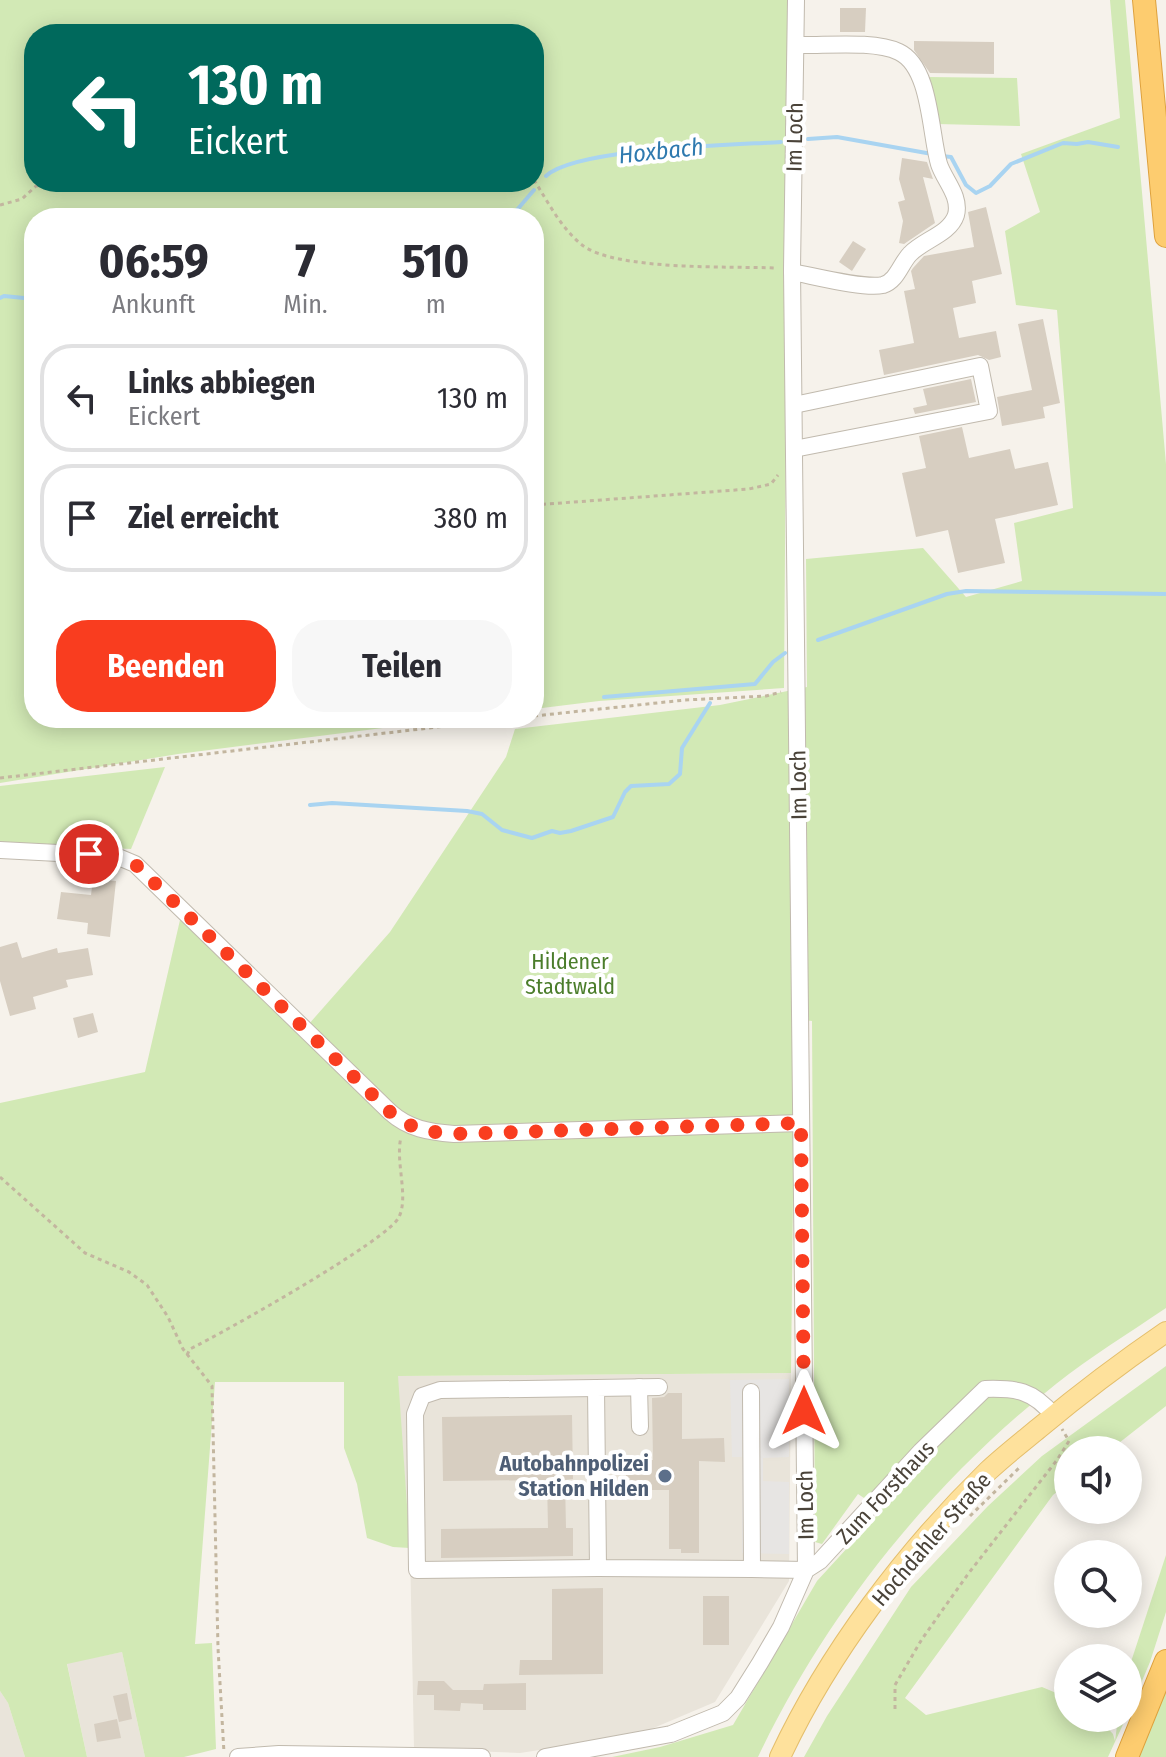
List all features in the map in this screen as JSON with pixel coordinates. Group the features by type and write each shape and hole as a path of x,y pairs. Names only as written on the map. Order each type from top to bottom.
{"highway":[{"path":"1144,0 1166,236"},
{"path":"1127,1757 1166,1661"}],"main road":[{"name":"Hochdahler Straße","path":"780,1757 850,1638 906,1560 989,1470 1119,1364 1166,1332"}],"street":[{"name":"Im Loch","path":"796,0 792,270 806,1570"},
{"path":"792,270 868,285 888,283 908,256 952,223 956,212 956,202 938,161 927,100 915,68 906,57 880,47 796,45"},
{"path":"794,405 980,366 989,411 794,449"},
{"path":"0,850 116,856 135,864 407,1125 454,1134 801,1123"},
{"path":"639,1387 640,1427"},
{"path":"659,1387 440,1390 422,1396 415,1414 417,1570 806,1570"},
{"path":"596,1388 598,1568"},
{"name":"Zum Forsthaus","path":"545,1757 671,1734 723,1713 738,1698 781,1627 806,1570 820,1561 921,1451 985,1389 1016,1388 1043,1402 1054,1416"},
{"path":"751,1392 752,1569"},
{"path":"238,1757 295,1754 482,1757"}],"path":[{"path":"0,205 22,199 30,192"},
{"path":"542,192 565,228 582,245 609,258 650,264 792,270"},
{"path":"544,504 749,489 771,484 779,471"},
{"path":"544,715 685,700 766,696 786,689"},
{"path":"0,778 429,728"},
{"path":"187,1355 190,1349 253,1315 395,1225 403,1202 399,1142 407,1125"},
{"path":"0,1177 85,1253 129,1272 147,1285 187,1355 212,1386 218,1648 224,1757"},
{"path":"895,1709 895,1685 922,1639 1066,1447 1069,1441 1054,1416"},
{"path":"969,1517 1029,1458"}],"shaded area":[{"path":"791,1373 789,1581 715,1702 637,1735 520,1753 414,1749 410,1548 397,1376"},
{"path":"789,1379 789,1457 763,1458 763,1481 789,1482 789,1554 742,1553 742,1457 732,1457 730,1380"},
{"path":"122,1652 145,1757 87,1757 67,1663"},
{"path":"0,1691 8,1703 25,1757 0,1757"}],"green space":[{"path":"0,0 789,0 784,688 544,708 544,208 24,208 24,728 383,728 178,754 0,783"},
{"name":"Hildener Stadtwald","path":"1110,0 1125,0 1166,464 1166,1308 1056,1384 966,1464 925,1508 849,1602 785,1704 758,1757 612,1757 660,1747 733,1725 817,1581 882,1510 858,1494 822,1544 815,1542 812,1021 795,1019 791,1373 398,1376 410,1548 393,1547 367,1538 357,1484 344,1448 344,1382 215,1382 195,1644 212,1643 216,1749 184,1757 145,1757 122,1652 67,1664 87,1757 25,1757 8,1703 0,1691 0,1103 145,1072 180,920 301,1033 390,932 506,757 515,729 720,705 807,687 806,559 923,548 966,597 1022,581 1014,523 1073,508 1057,310 1016,305 1005,231 1040,212 1021,154 1120,118"},
{"path":"927,77 1017,78 1020,126 937,124"},
{"path":"165,767 131,849 0,843 0,786"},
{"path":"1166,1366 1166,1406 1128,1436 1070,1436"},
{"path":"1054,1447 1054,1494 905,1698 926,1715 1042,1687 1054,1692 1054,1732 1111,1732 1115,1741 1116,1732 1120,1732 1108,1757 804,1757 911,1587 988,1506"},
{"path":"1166,1555 1166,1612 1142,1681 1142,1644 1137,1644"},
{"path":"1166,1687 1166,1757 1137,1757"}],"building":[{"path":"840,8 866,8 865,32 840,32"},
{"path":"914,41 994,42 994,74 930,73 914,50"},
{"path":"902,158 927,162 933,179 923,177 935,223 904,244 899,243 903,221 898,202 905,200 899,179"},
{"path":"986,207 1002,274 972,281 976,303 953,308 959,338 996,331 1001,357 989,360 978,355 884,375 879,350 914,343 904,291 915,289 911,271 924,256 974,247 968,212"},
{"path":"853,241 866,249 852,271 839,262"},
{"path":"1043,319 1060,403 1043,407 1045,418 1002,426 997,397 1032,390 1018,324"},
{"path":"971,379 976,402 915,414 913,408 927,405 923,389"},
{"path":"962,427 969,458 1010,449 1015,469 1048,462 1058,505 995,519 1005,563 958,573 948,530 916,537 902,473 926,468 919,436"},
{"path":"93,879 116,881 110,937 87,934 88,923 57,919 61,892 91,895"},
{"path":"17,942 22,958 57,948 58,953 88,948 93,975 66,980 68,987 33,997 36,1009 10,1016 0,981 0,947"},
{"path":"93,1013 98,1032 78,1038 73,1018"},
{"path":"668,1393 682,1393 682,1439 724,1438 725,1462 699,1461 699,1553 669,1549 669,1490 631,1490 630,1478 626,1478 626,1460 653,1460 652,1398 664,1397"},
{"path":"572,1415 573,1479 565,1480 566,1528 573,1528 573,1556 441,1558 441,1529 548,1528 547,1480 443,1481 442,1417"},
{"path":"603,1588 603,1674 519,1675 520,1660 552,1660 552,1589"},
{"path":"703,1596 729,1596 729,1645 703,1645"},
{"path":"418,1681 444,1681 453,1690 483,1690 484,1684 526,1683 526,1710 483,1710 483,1704 461,1703 460,1711 434,1710 434,1695 417,1695"},
{"path":"127,1693 132,1719 119,1722 113,1696"},
{"path":"117,1719 121,1738 97,1742 94,1724"}],"waterway":[{"name":"Hoxbach","path":"808,139 837,137 932,154"},
{"name":"Hoxbach","path":"546,176 589,159 621,154 781,142"},
{"name":"Hoxbach","path":"942,156 951,157 966,185 976,193 990,186 1011,164 1063,143 1088,142 1118,147"},
{"name":"Hoxbach","path":"519,208 532,192"},
{"name":"Hoxbach","path":"0,298 24,298"},
{"path":"818,640 947,594 966,591 1166,594"},
{"path":"604,697 755,684 785,653"},
{"path":"310,805 332,803 467,811 482,814 502,830 532,838 552,831 571,831 613,817 631,786 669,784 680,774 682,748 710,703"}],"place":[{"name":"Autobahnpolizei Station Hilden","path":"665,1476"}],"route":[{"path":"89,854 116,856 135,864 407,1125 454,1134 801,1123 804,1411"}]}
